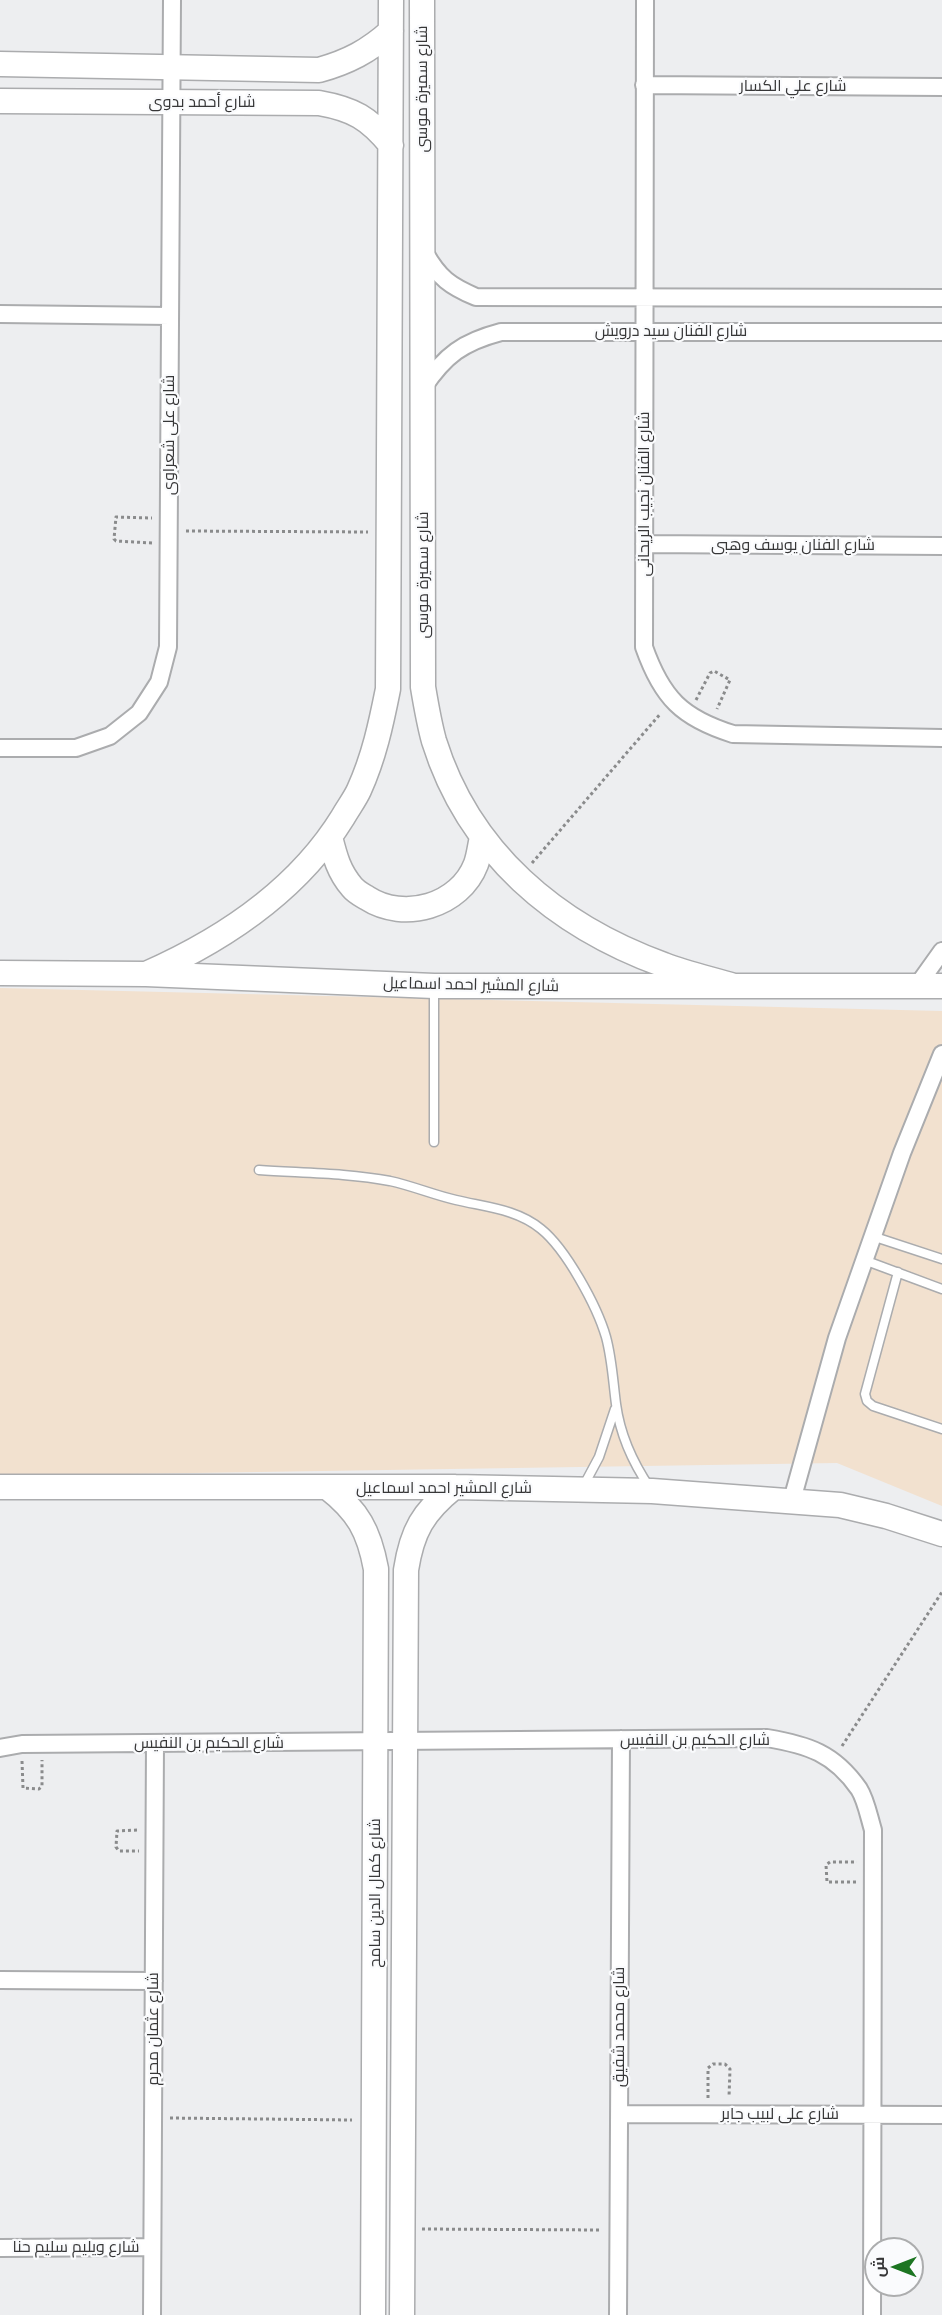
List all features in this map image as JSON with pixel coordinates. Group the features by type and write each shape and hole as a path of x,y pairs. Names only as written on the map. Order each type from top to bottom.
{"street":[{"name":"شارع على شعراوى","path":"0,748 76,748 110,736 139,713 159,682 168,647 172,0"},
{"name":"شارع سميرة موسى","path":"146,974 181,958 237,925 287,885 330,837 358,792 377,742 388,689 391,0"},
{"name":"شارع سميرة موسى","path":"422,0 423,687 434,740 454,790 482,837 518,879 561,914 610,942 664,965 734,986"},
{"name":"شارع الفنان نجيب الريحانى","path":"645,0 644,647 654,675 671,700 688,714 709,727 734,735 942,738"},
{"name":"شارع أحمد بدوى","path":"0,64 319,70 339,65 358,56 376,45 391,31"},
{"name":"شارع علي الكسار","path":"644,85 942,87"},
{"name":"شارع أحمد بدوى","path":"0,101 319,103 340,107 360,115 377,128 391,145"},
{"name":"شارع الفنان سيد درويش","path":"423,248 434,271 453,287 477,297 942,298"},
{"path":"0,314 170,316"},
{"name":"شارع الفنان سيد درويش","path":"423,388 436,368 449,356 477,338 501,332 942,332"},
{"name":"شارع الفنان يوسف وهبى","path":"644,544 942,546"},
{"path":"330,837 337,866 354,890 378,905 407,910 435,905 459,889 476,865 482,837"},
{"path":"917,986 942,951"},
{"name":"شارع المشير احمد اسماعيل","path":"0,972 146,974 434,986 942,986"},
{"path":"792,1500 837,1338 863,1260 942,1054"},
{"name":"شارع المشير احمد اسماعيل","path":"0,1487 454,1487 651,1491 840,1505 940,1531"},
{"name":"شارع كمال الدين سامح","path":"327,1487 346,1503 362,1522 372,1545 376,1569 373,2315"},
{"name":"شارع كمال الدين سامح","path":"402,2315 406,1570 410,1545 424,1516 434,1503 454,1487"},
{"name":"شارع الحكيم بن النفيس","path":"0,1748 22,1744 767,1738 801,1744 833,1760 860,1791 873,1830 872,2315"},
{"name":"شارع محمد شفيق","path":"618,2315 621,1739"},
{"name":"شارع عثمان محرم","path":"152,2315 154,1743"},
{"path":"0,1980 154,1981"},
{"name":"شارع على لبيب جابر","path":"619,2114 942,2115"},
{"name":"شارع ويليم سليم حنا","path":"0,2248 152,2247"}],"lane":[{"path":"434,986 434,1142"},
{"path":"259,1170 389,1181 453,1200 500,1209 522,1216 542,1229 559,1250 593,1304 608,1348 613,1371 616,1406 629,1450 651,1491"},
{"path":"872,1235 942,1259"},
{"path":"863,1260 942,1289"},
{"path":"898,1272 865,1394 867,1401 873,1406 942,1429"},
{"path":"582,1489 599,1457 616,1406"}],"path":[{"path":"169,531 117,516 114,539 116,541 169,531 388,533"},
{"path":"688,714 710,673 714,670 729,678 729,683 709,727"},
{"path":"518,879 671,700"},
{"path":"833,1760 942,1592"},
{"path":"22,1744 22,1786 25,1789 39,1789 42,1786 42,1744"},
{"path":"154,1830 119,1830 116,1833 117,1850 154,1851"},
{"path":"873,1862 827,1863 826,1879 830,1883 873,1882"},
{"path":"708,2114 708,2068 713,2064 725,2064 729,2069 729,2114"},
{"path":"153,2118 374,2120"},
{"path":"402,2229 618,2230"}],"shaded area":[{"path":"0,988 942,1011 942,1506 837,1463 0,1476"}]}
